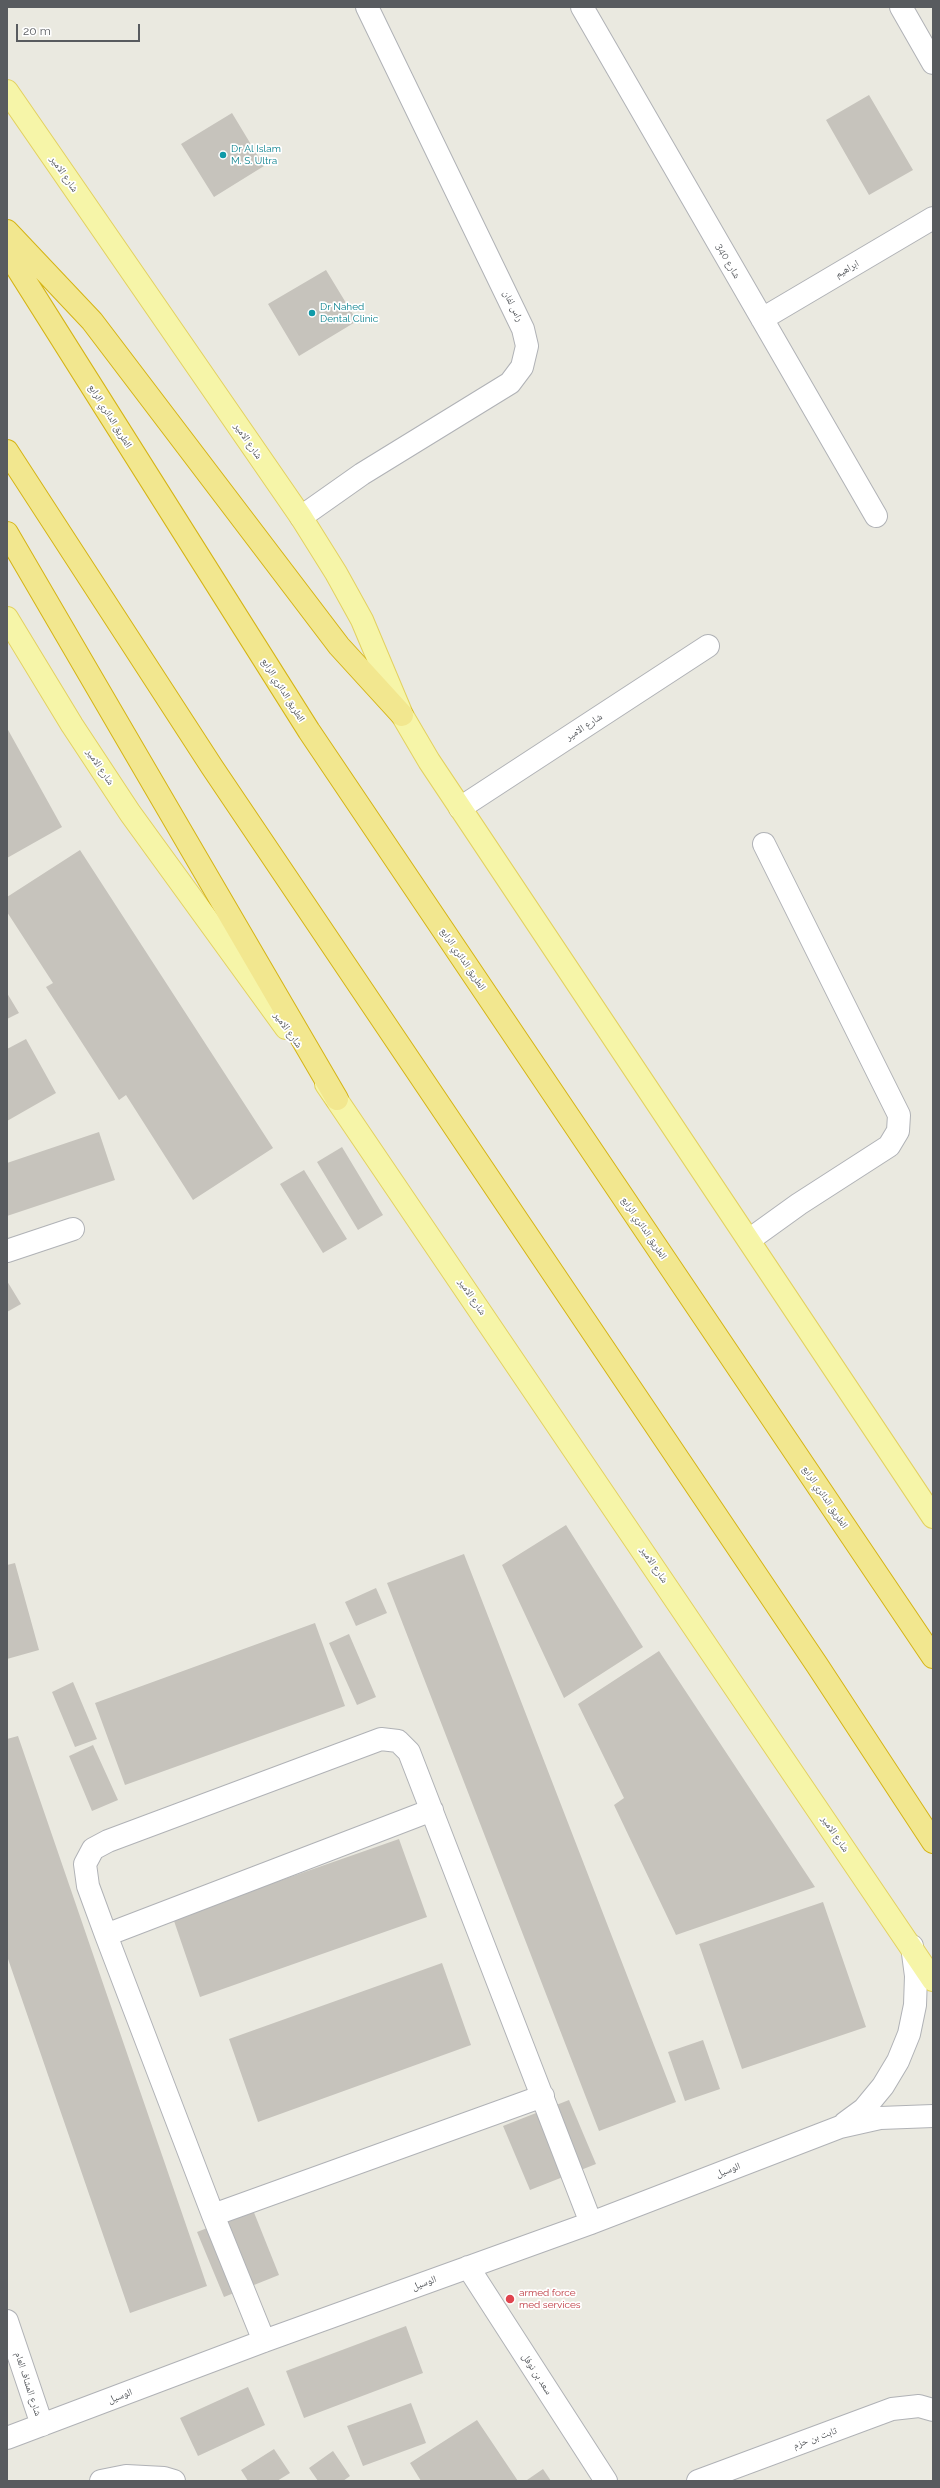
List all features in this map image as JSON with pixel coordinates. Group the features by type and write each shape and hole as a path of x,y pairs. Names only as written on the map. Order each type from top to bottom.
{"highway":[{"path":"7,231 92,321 339,646 402,715"},
{"name":"الطريق الدائري الرابع","path":"7,252 309,731 933,1657"},
{"path":"7,451 212,767 817,1665 933,1842"},
{"path":"7,533 337,1099"}],"main road":[{"name":"شارع الامير","path":"7,91 301,517 336,573 362,620 402,715 460,808 750,1240 933,1517"},
{"name":"شارع الامير","path":"7,618 72,725 130,813 337,1099 912,1946 933,1980"}],"street":[{"name":"راس لفان","path":"301,517 362,474 510,383 522,367 527,346 523,328 367,7"},
{"name":"شارع 340","path":"582,7 876,516"},
{"path":"901,7 933,63"},
{"name":"ابراهيم","path":"762,319 933,218"},
{"name":"شارع الامير","path":"460,808 708,646"},
{"path":"750,1240 799,1204 889,1146 898,1131 899,1115 764,844"},
{"path":"7,1251 73,1229"},
{"path":"264,2341 213,2215 106,1935 88,1886 85,1864 93,1849 108,1841 381,1739 398,1741 409,1752 591,2223"},
{"path":"106,1935 432,1810"},
{"name":"الوسيل","path":"840,2127 864,2109 883,2086 898,2061 909,2034 915,2005 916,1976 912,1946"},
{"path":"213,2215 543,2096"},
{"name":"الوسيل","path":"7,2438 264,2341 591,2223 840,2127 880,2118 933,2116"},
{"name":"سعد بن نوفل","path":"468,2267 606,2481"},
{"name":"شارع المشاف العام","path":"7,2321 42,2425"},
{"name":"ثابت بن حزم","path":"698,2481 892,2409 919,2406 933,2410"},
{"path":"101,2481 126,2476 164,2478 174,2481"}],"building":[{"path":"869,95 913,170 869,195 826,120"},
{"name":"Dr Al Islam M. S. Ultra","path":"232,113 264,166 214,197 181,144"},
{"name":"Dr Nahed Dental Clinic","path":"326,270 357,321 299,356 268,304"},
{"path":"7,728 62,827 7,858"},
{"path":"80,850 273,1148 193,1200 126,1095 119,1100 46,987 53,983 7,912 7,897"},
{"path":"7,993 19,1013 7,1019"},
{"path":"26,1039 56,1093 7,1121 7,1049"},
{"path":"99,1132 115,1180 7,1216 7,1163"},
{"path":"342,1147 383,1215 358,1230 317,1162"},
{"path":"304,1170 347,1239 323,1253 280,1184"},
{"path":"7,1281 21,1304 7,1312"},
{"path":"566,1525 643,1647 564,1698 502,1565"},
{"path":"464,1554 676,2102 599,2131 387,1583"},
{"path":"15,1563 39,1650 7,1659 7,1565"},
{"path":"376,1588 387,1613 356,1626 345,1602"},
{"path":"315,1623 345,1706 125,1785 95,1703"},
{"path":"349,1634 376,1697 357,1705 329,1643"},
{"path":"659,1651 815,1887 676,1935 614,1805 624,1798 578,1704"},
{"path":"73,1682 97,1739 75,1747 52,1692"},
{"path":"18,1736 207,2286 130,2313 7,1956 7,1739"},
{"path":"93,1745 118,1800 92,1811 69,1756"},
{"path":"399,1839 427,1917 200,1997 173,1918"},
{"path":"823,1902 866,2027 742,2069 699,1944"},
{"path":"442,1963 471,2045 258,2122 229,2039"},
{"path":"703,2040 720,2089 685,2101 668,2052"},
{"path":"569,2100 596,2164 530,2190 503,2126"},
{"path":"253,2210 279,2275 224,2297 197,2232"},
{"path":"406,2326 423,2373 304,2418 286,2371"},
{"path":"248,2387 265,2425 198,2456 180,2418"},
{"path":"411,2403 426,2443 363,2466 347,2426"},
{"path":"477,2420 518,2481 421,2481 410,2463"},
{"path":"274,2449 290,2473 277,2481 248,2481 241,2470"},
{"path":"333,2451 350,2476 343,2481 318,2481 309,2468"},
{"path":"543,2469 551,2481 527,2480"}],"place":[{"name":"Dr Al Islam M. S. Ultra","path":"223,155"},
{"name":"Dr Nahed Dental Clinic","path":"312,313"},
{"name":"armed force med services","path":"510,2299"}]}
